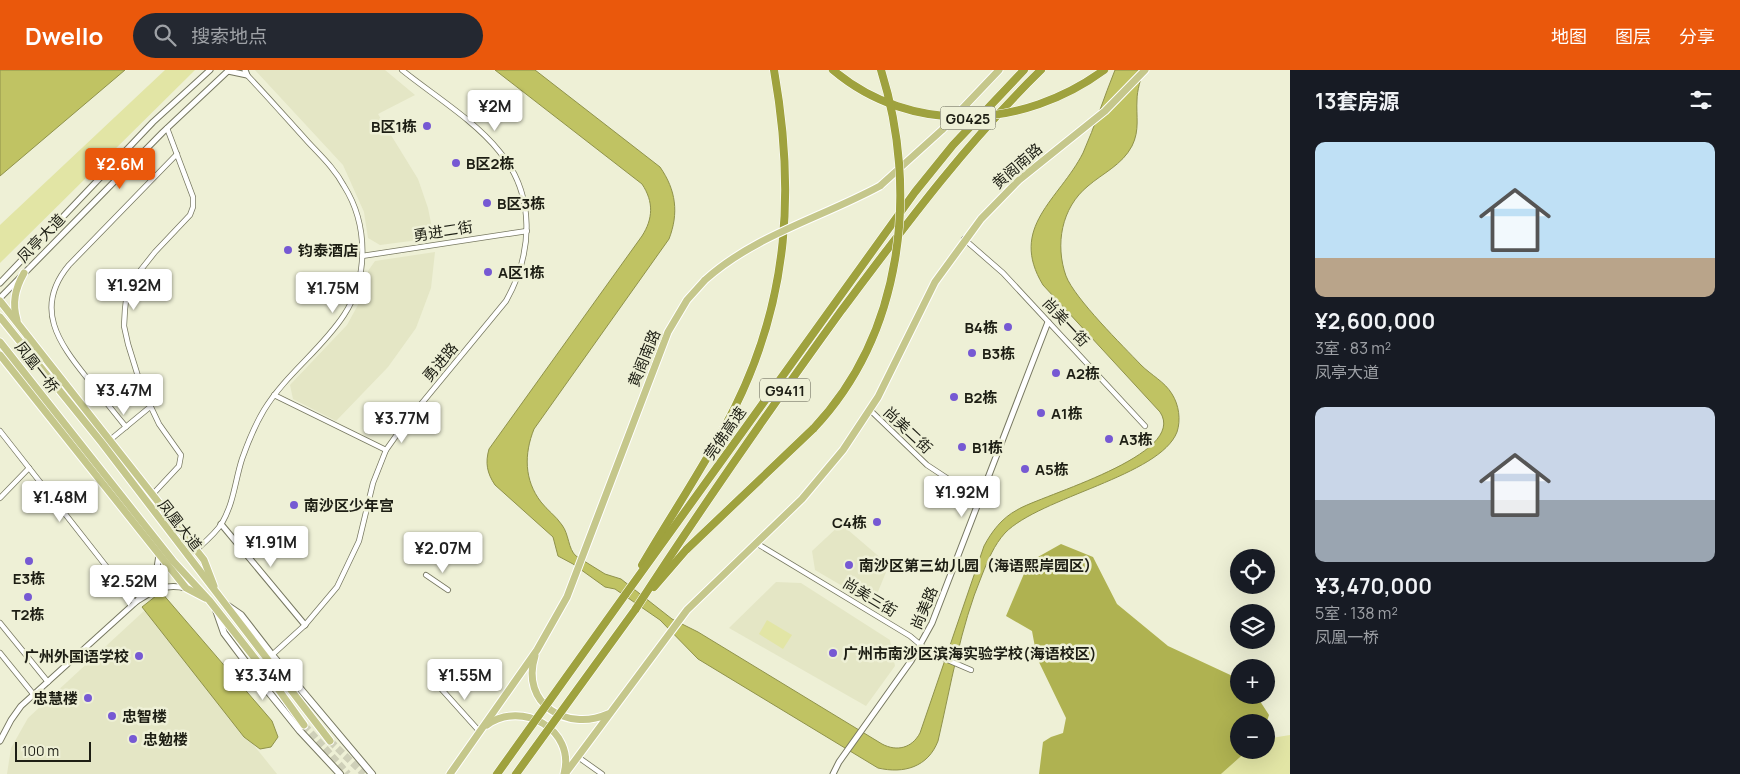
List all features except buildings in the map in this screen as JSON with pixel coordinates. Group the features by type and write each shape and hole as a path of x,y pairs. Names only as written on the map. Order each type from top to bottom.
{"highway":[{"path":"625,594 735,407 762,342 775,300 783,254 785,195 782,141 774,70"},
{"name":"G0425","path":"833,70 868,94 891,104 917,112 960,118 1011,113 1038,106 1073,91 1104,70"},
{"path":"635,610 686,550 814,428 843,393 865,357 882,318 894,268 899,224 899,174 891,110 881,70"},
{"name":"莞佛高速","path":"497,774 886,231 953,144 1024,70"},
{"name":"莞佛高速","path":"516,774 635,610 678,543 794,376 895,239 969,144 1041,70"}],"main road":[{"name":"黄阁南路","path":"450,774 537,650 566,597 668,332 687,300 705,280 752,245 823,215 880,186 942,130 999,70"},
{"name":"黄阁南路","path":"565,774 687,610 802,499 823,475 870,410 927,297 964,240 1019,180 1117,100 1145,70"},
{"path":"18,323 15,298 24,274"},
{"path":"0,299 204,560 217,593"},
{"name":"凤凰一桥","path":"0,317 102,444"},
{"name":"凤凰一桥","path":"0,342 91,456"},
{"path":"0,355 186,588 209,600"},
{"name":"凤凰大道","path":"102,444 330,741"},
{"name":"凤凰大道","path":"91,456 173,561 209,600 268,675 304,725"},
{"path":"224,603 241,615 272,655 372,774"},
{"path":"216,609 224,633 257,677 300,731 340,774"},
{"path":"537,650 532,673 534,685 539,696 550,709 565,718 576,721 588,721 610,714"},
{"path":"480,732 489,724 511,715 535,718 546,724 561,743 565,754 565,774"}],"street":[{"name":"凤亭大道","path":"0,283 154,122 210,70"},
{"name":"凤亭大道","path":"0,299 167,128 229,70"},
{"path":"196,550 222,524 232,502 248,442 274,395 344,316 359,281 362,256 359,220 345,186 330,166 246,73 229,70"},
{"name":"勇进路","path":"272,655 305,626 332,594 349,565 359,541 373,483 386,450 403,426 506,301 521,270 527,231 521,191 512,170 500,151 478,130 402,70"},
{"path":"152,495 179,466 181,460 179,450 150,407 131,359 124,326 127,292 132,281 155,252 190,215 193,207 193,197 167,128"},
{"path":"126,427 60,342 52,321 53,296 60,277 69,265 177,154"},
{"name":"勇进二街","path":"362,256 527,231"},
{"name":"尚美一街","path":"964,240 1003,273 1145,426"},
{"name":"尚美路","path":"833,774 839,762 921,645 936,614 1048,322"},
{"path":"274,395 386,450"},
{"path":"110,440 150,407"},
{"name":"尚美二街","path":"870,410 927,464 980,500"},
{"path":"0,430 136,602"},
{"path":"0,498 29,468"},
{"path":"222,524 305,626"},
{"name":"尚美三街","path":"756,543 910,636 929,652 971,670"},
{"path":"136,602 156,574 159,555"},
{"path":"426,575 448,590"},
{"path":"0,742 16,713 136,602 159,588 168,586 186,588"},
{"path":"0,623 48,682"},
{"path":"0,652 34,695"},
{"path":"435,682 480,732"},
{"path":"578,757 602,774"}],"shaded area":[{"path":"0,70 125,70 0,176"},
{"path":"165,70 195,70 0,263 0,225"},
{"path":"255,70 385,70 415,95 378,114 418,179 428,208 434,238 380,245 368,238 364,212 343,165"},
{"path":"495,70 535,70 660,167 670,184 675,211 669,239 534,429 528,448 527,467 535,494 562,525 571,549 576,556 605,574 621,579 672,619 698,632 882,744 899,748 913,742 920,733 984,546 998,525 1017,510 1031,503 1108,472 1134,458 1153,443 1163,428 1160,412 1043,285 1034,265 1031,247 1034,230 1041,215 1083,153 1115,70 1143,70 1138,88 1136,134 1132,146 1128,153 1112,168 1088,186 1072,205 1066,216 1063,228 1061,252 1066,276 1079,297 1141,365 1166,386 1172,394 1179,413 1177,432 1166,447 1148,461 1124,474 1044,508 1022,520 1001,538 994,548 974,595 957,657 938,741 934,750 921,763 906,769 888,770 878,768 698,659 660,620 615,589 605,587 573,564 558,556 553,537 495,485 488,468 489,449 642,236 646,230 651,210 649,197 642,184"},
{"path":"435,252 431,288 416,328 388,367 336,421 293,399 290,385 347,325 359,303 368,271 375,261"},
{"name":"南沙区第三幼儿园（海语熙岸园区）","path":"841,524 883,560 886,572 873,604 815,570 812,551"},
{"path":"1061,544 1093,557 1117,604 1168,646 1230,675 1230,704 1262,704 1268,714 1230,714 1230,759 1238,759 1221,774 1039,774 1043,742 1063,733 1066,718 1037,658 1032,631 1006,616 1029,562"},
{"name":"广州市南沙区滨海实验学校(海语校区)","path":"776,582 801,583 890,640 895,666 866,706 729,628"},
{"path":"161,592 272,721 278,737 271,747 260,749 244,737 142,607"},
{"name":"广州外国语学校","path":"145,610 277,774 7,774 11,748 28,718"},
{"path":"767,620 792,635 783,649 759,634"},
{"path":"1290,735 1290,774 1221,774 1238,759 1275,759 1275,738"}],"tunnel":[{"path":"304,725 348,774"},
{"path":"330,741 364,774"}],"place":[{"name":"B区1栋","path":"427,126"},
{"name":"B区2栋","path":"456,163"},
{"name":"B区3栋","path":"487,203"},
{"name":"钧泰酒店","path":"288,250"},
{"name":"A区1栋","path":"488,272"},
{"name":"B4栋","path":"1008,327"},
{"name":"B3栋","path":"972,353"},
{"name":"A2栋","path":"1056,373"},
{"name":"B2栋","path":"954,397"},
{"name":"A1栋","path":"1041,413"},
{"name":"A3栋","path":"1109,439"},
{"name":"B1栋","path":"962,447"},
{"name":"A5栋","path":"1025,469"},
{"name":"南沙区少年宫","path":"294,505"},
{"name":"C4栋","path":"877,522"},
{"name":"E3栋","path":"29,561"},
{"name":"南沙区第三幼儿园（海语熙岸园区）","path":"849,565"},
{"name":"T2栋","path":"28,597"},
{"name":"广州市南沙区滨海实验学校(海语校区)","path":"833,653"},
{"name":"广州外国语学校","path":"139,656"},
{"name":"忠慧楼","path":"88,698"},
{"name":"忠智楼","path":"112,716"},
{"name":"忠勉楼","path":"133,739"}]}
